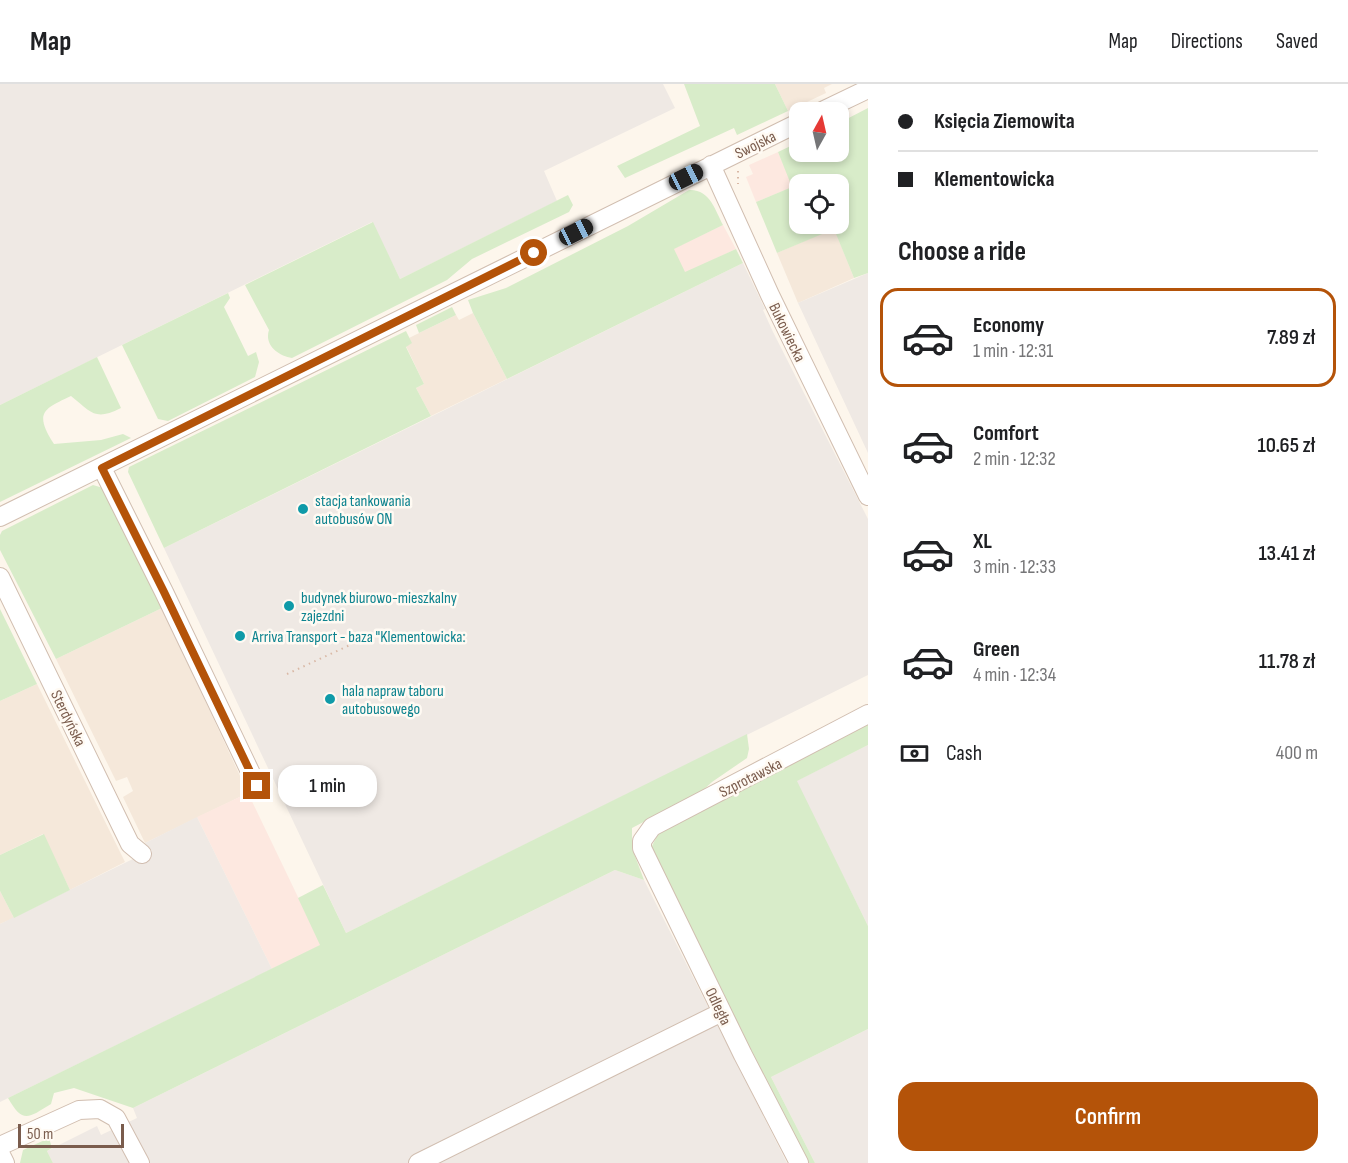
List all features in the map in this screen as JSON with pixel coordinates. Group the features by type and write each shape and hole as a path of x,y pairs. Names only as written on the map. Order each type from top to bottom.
{"street":[{"path":"841,102 868,89"},
{"name":"Swojska","path":"0,517 789,127"},
{"name":"Bukowiecka","path":"711,165 770,295 868,496"},
{"path":"102,468 257,786"},
{"name":"Sterdyńska","path":"0,577 130,844 142,854"},
{"name":"Szprotawska","path":"642,848 644,836 652,827 868,714"},
{"name":"Odległa","path":"642,848 799,1163"},
{"path":"418,1163 722,1012"},
{"path":"0,1146 79,1110 100,1109 116,1118 140,1163"},
{"path":"0,1153 5,1163"}],"path":[{"path":"287,674 350,645 366,635"}],"shaded area":[{"path":"0,84 663,84 675,108 544,171 557,201 400,279 372,222 0,405"},
{"path":"775,84 832,84 824,88 826,93 807,102 789,102 788,111"},
{"path":"778,152 789,178 789,189 756,202 746,177 753,174 749,165"},
{"path":"723,225 736,249 685,273 673,249"},
{"path":"820,234 836,234 854,278 798,303 777,253"},
{"path":"743,263 765,309 763,310 773,332 868,519 868,675 346,933 164,548"},
{"path":"868,273 868,453 798,303"},
{"path":"473,313 507,379 431,416 416,388 424,384 406,346 411,343 409,338 456,315 459,320"},
{"path":"162,608 248,793 145,843 123,797 133,791 127,777 116,781 56,659"},
{"path":"37,684 125,862 70,890 43,834 0,855 0,701"},
{"path":"868,745 868,926 796,781"},
{"path":"248,793 321,945 272,969 197,817"},
{"path":"197,817 272,969 0,1102 0,924 137,857 149,850 145,843"},
{"path":"615,870 644,880 787,1163 53,1163 47,1151 97,1126 101,1135 137,1118 133,1108"},
{"path":"0,891 14,918 0,924"},
{"path":"868,1029 868,1163 815,1163 771,1077"}],"green space":[{"path":"684,84 775,84 788,111 737,135 734,128 625,178 617,166 700,126"},
{"path":"868,108 868,273 854,278 836,234 849,234 849,174 789,174 789,180 778,152 789,147 789,162 849,162 849,118"},
{"path":"789,188 789,234 822,234 777,253 756,202"},
{"path":"689,190 702,193 707,197 723,225 674,249 685,272 736,249 743,263 507,379 468,300 506,288 628,226"},
{"path":"568,195 573,205 569,212 472,259 447,280 292,358 282,355 270,345 269,330 245,285 373,222 400,279"},
{"path":"228,293 230,298 224,307 248,356 256,352 259,362 255,377 168,421 158,419 122,345"},
{"path":"452,307 456,315 419,333 416,325"},
{"path":"406,331 412,343 406,347 424,384 416,388 431,416 164,548 128,472 129,467"},
{"path":"97,357 121,408 105,414 94,413 71,396 44,413 44,425 54,444 101,440 123,434 131,438 0,502 0,405"},
{"path":"93,485 103,488 162,608 56,659 0,550 0,535 2,531"},
{"path":"0,609 37,684 0,701"},
{"path":"868,723 868,745 797,781 868,926 868,1029 771,1077 815,1163 804,1163 651,848 659,832"},
{"path":"747,734 749,749 747,758 701,792 632,828 632,848 644,880 615,870 133,1108 74,1088 54,1093 51,1104 37,1113 26,1116 18,1112 8,1098 320,945 298,898 323,885 346,933"},
{"path":"44,834 70,890 14,918 0,891 0,855"},
{"path":"49,1138 52,1148 47,1151 53,1163 20,1163 23,1150"}],"place":[{"name":"stacja tankowania autobusów ON","path":"303,509"},
{"name":"budynek biurowo-mieszkalny zajezdni","path":"289,606"},
{"name":"Arriva Transport - baza \"Klementowicka:","path":"240,636"},
{"name":"hala napraw taboru autobusowego","path":"330,699"}],"route":[{"path":"257,786 102,468 534,253"}]}
